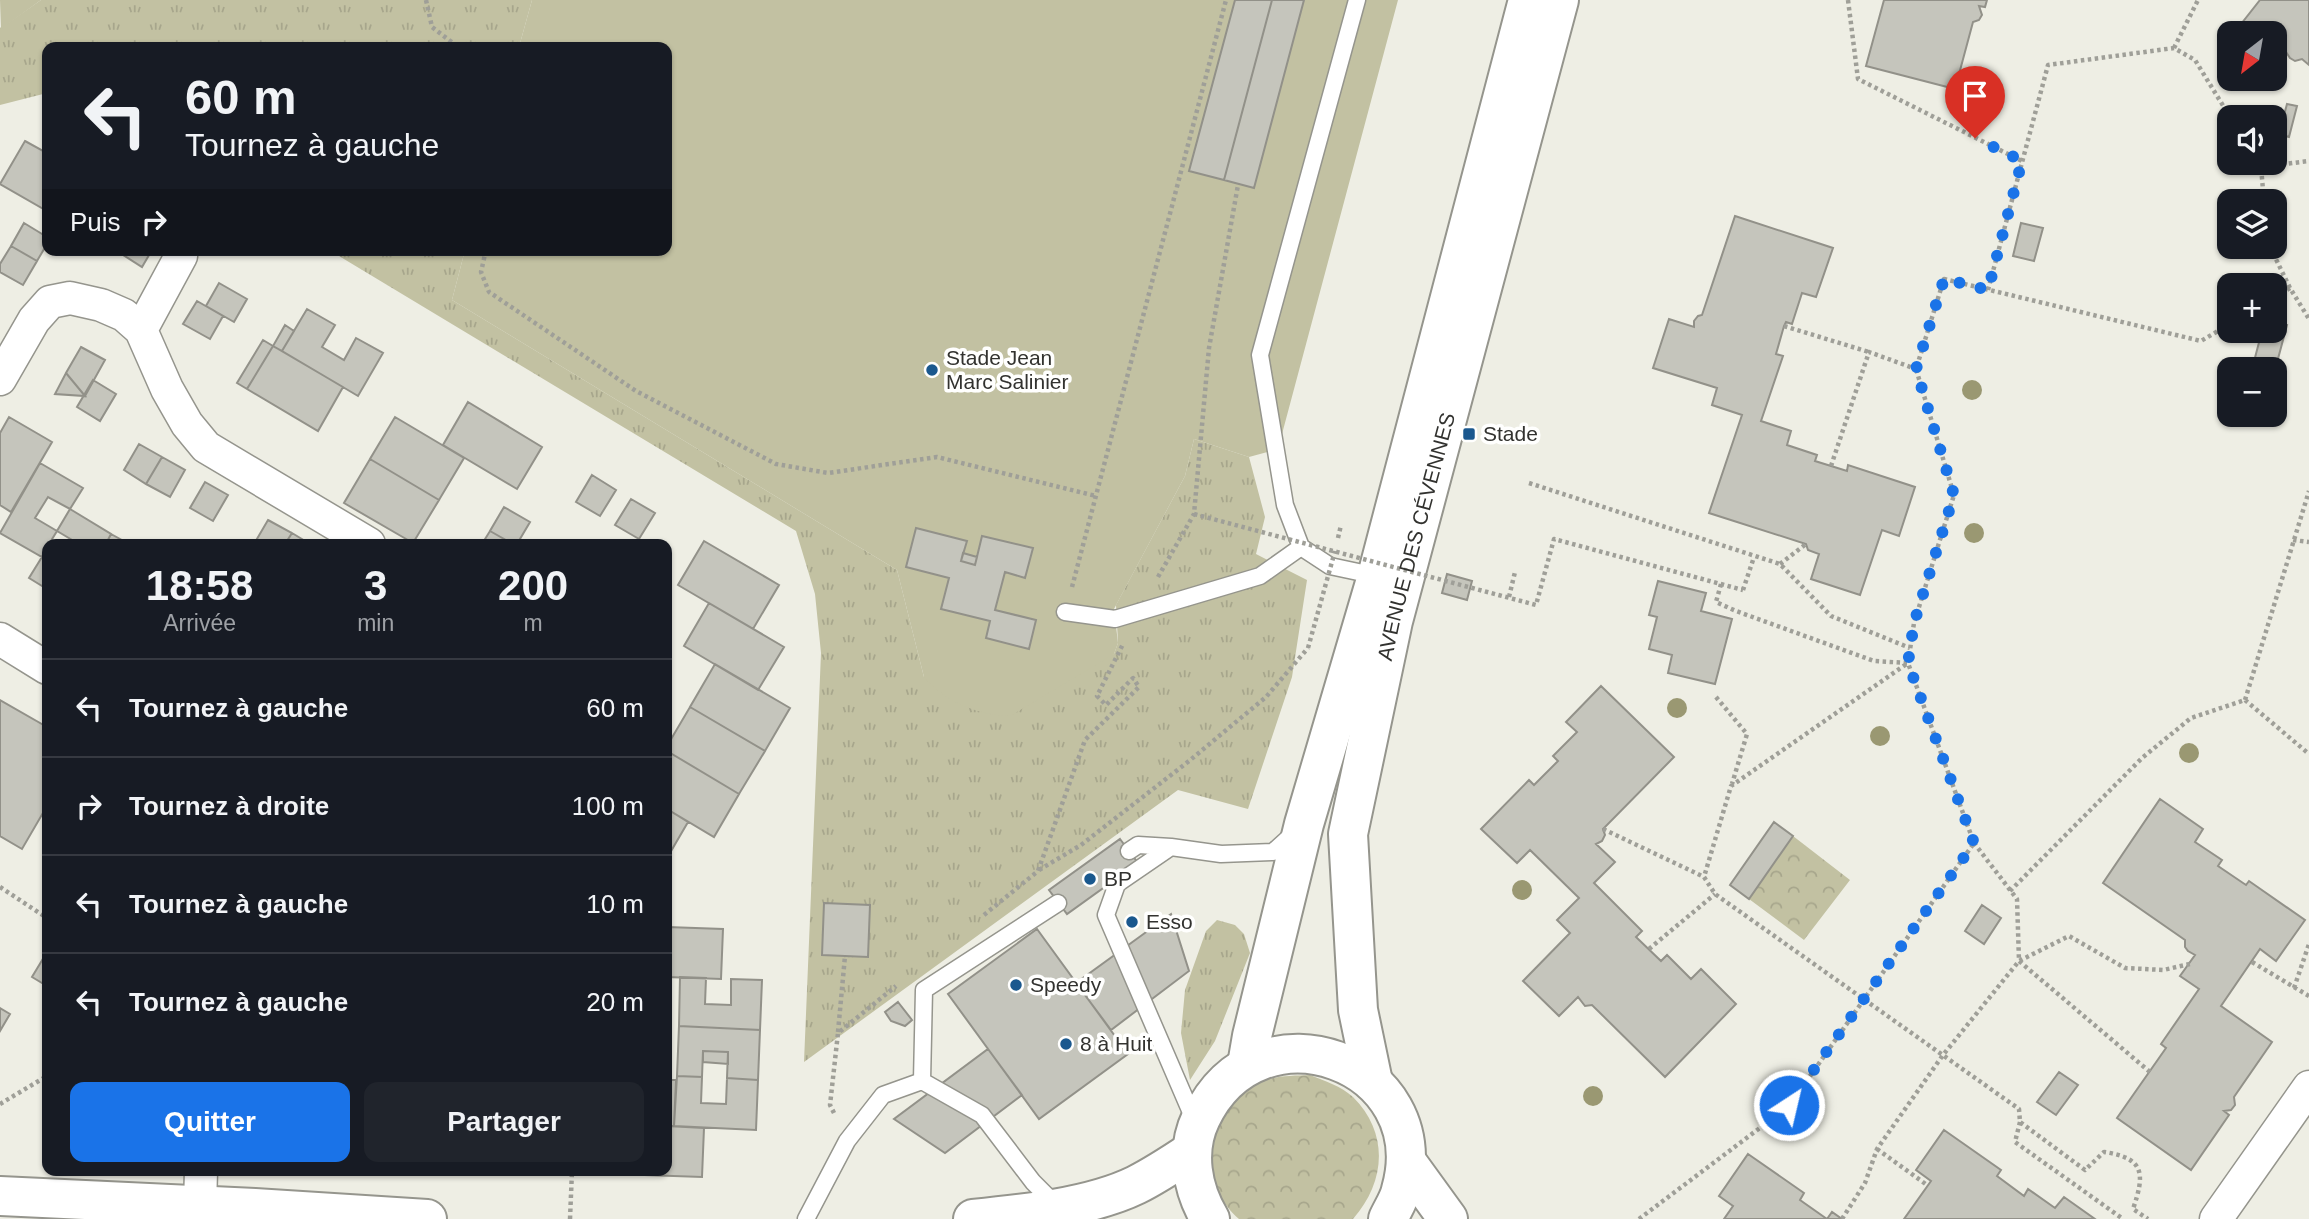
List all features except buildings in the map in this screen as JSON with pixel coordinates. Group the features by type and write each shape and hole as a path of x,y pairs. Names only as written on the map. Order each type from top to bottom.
{"street":[{"name":"AVENUE DES CÉVENNES","path":"1247,1065 1304,824 1377,576 1528,0"},
{"name":"AVENUE DES CÉVENNES","path":"1373,1082 1358,1010 1348,834 1393,621 1559,0"},
{"path":"141,330 181,256"},
{"path":"0,379 34,320 50,302 70,298 101,305 124,315 141,330 167,388 187,424 206,447 361,539"},
{"path":"0,639 42,665"},
{"path":"1210,1219 1200,1203 1193,1177 1194,1138 1208,1101 1225,1081 1247,1065 1279,1054 1313,1053 1345,1063 1373,1082 1398,1118 1406,1161 1401,1191 1388,1219"},
{"path":"2216,1219 2309,1087"},
{"path":"973,1219 1058,1208 1134,1186 1194,1138"},
{"path":"1406,1161 1448,1219"},
{"path":"0,1196 201,1188 428,1219"}],"lane":[{"path":"1357,0 1260,355 1284,505 1301,547 1330,566 1377,576"},
{"path":"1065,612 1115,619 1260,576 1301,547"},
{"path":"1129,851 1139,845 1171,846 1221,854 1273,852 1304,824"},
{"path":"1171,846 1117,884 1105,915 1194,1138"},
{"path":"922,1081 924,990 1058,903"},
{"path":"806,1219 848,1141 883,1095 922,1081 982,1115 1033,1182 1058,1208"}],"path":[{"path":"426,0 432,27 452,42"},
{"path":"1065,612 1226,0"},
{"path":"1848,0 1858,79 2022,161"},
{"path":"2174,48 2198,0"},
{"path":"1988,290 2048,65 2174,48 2195,60 2223,105"},
{"path":"2287,163 2309,161"},
{"path":"1113,713 1097,696 1194,514 1209,348 1238,185"},
{"path":"485,256 481,272 489,292 636,391 776,464 828,473 937,457 1096,496"},
{"path":"2276,259 2309,319"},
{"path":"2150,1072 2019,961 2017,899 1974,843 1908,663 1914,623 1954,495 1916,369 1944,279 2201,341 2217,332"},
{"path":"1784,326 1916,369"},
{"path":"1831,466 1869,352"},
{"path":"1529,484 1780,564 1831,616 1910,648"},
{"path":"2245,699 2309,491"},
{"path":"1194,514 1536,605 1554,539 1744,590 1754,557"},
{"path":"2294,540 2309,542"},
{"path":"1780,564 1806,544"},
{"path":"975,922 1038,871 1081,845 1266,697 1308,648 1335,551"},
{"path":"1508,597 1515,572"},
{"path":"1721,584 1716,602 1736,611 1874,662 1908,663"},
{"path":"1731,786 1908,663"},
{"path":"1038,871 1085,740 1139,687 1133,678 1106,705"},
{"path":"1704,877 1747,734 1716,697"},
{"path":"2245,699 2309,754"},
{"path":"2010,891 2142,758 2191,718 2245,699"},
{"path":"1603,830 1704,877 1715,894 2019,1109 2020,1122 2015,1142 2123,1219"},
{"path":"1639,1219 1789,1105 1974,843"},
{"path":"0,887 42,915"},
{"path":"1649,949 1715,894"},
{"path":"1842,1219 1866,1182 1877,1149 1942,1055 2019,961 2069,936 2125,968 2163,970 2190,964"},
{"path":"2294,988 2309,944"},
{"path":"845,956 830,1105 848,1141"},
{"path":"2252,962 2309,996"},
{"path":"838,1033 901,982"},
{"path":"0,1104 42,1079"},
{"path":"2020,1122 2085,1170 2104,1152 2125,1155 2139,1169 2141,1187 2133,1209 2148,1219"},
{"path":"1877,1149 1927,1185"},
{"path":"570,1219 572,1176"}],"green space":[{"path":"0,0 41,0 1,29"},
{"path":"41,0 532,0 520,42 42,42 42,94 0,105 1,28"},
{"name":"Stade Jean Marc Salinier","path":"532,0 1398,0 1278,449 1249,457 1194,439 1185,476 1114,609 1118,643 1114,654 1010,716 963,706 942,694 924,677 897,570 452,300 463,256 672,256 672,42 520,42"},
{"path":"339,256 463,256 452,300 897,570 924,677 1114,654 1118,643 1116,605 1185,476 1194,439 1249,457 1265,517 1256,554 1307,580 1292,677 1248,809 1178,790 804,1062 821,653 815,594 796,531"},
{"path":"1793,836 1850,880 1804,940 1749,899"},
{"path":"1217,920 1235,925 1244,934 1250,953 1215,1041 1190,1080 1181,1033 1185,990 1206,931"},
{"path":"1310,1075 1348,1093 1365,1111 1378,1142 1377,1174 1372,1190 1353,1219 1239,1219 1225,1204 1212,1169 1212,1150 1225,1115 1236,1100 1258,1083 1280,1077"}],"place":[{"name":"Stade Jean Marc Salinier","path":"932,370"},
{"name":"Stade","path":"1469,434"},
{"name":"BP","path":"1090,879"},
{"name":"Esso","path":"1132,922"},
{"name":"Speedy","path":"1016,985"},
{"name":"8 à Huit","path":"1066,1044"}],"route":[{"path":"1789,1105 1974,843 1908,663 1914,623 1954,495 1916,369 1944,279 1988,290 2022,161 1975,138"}]}
